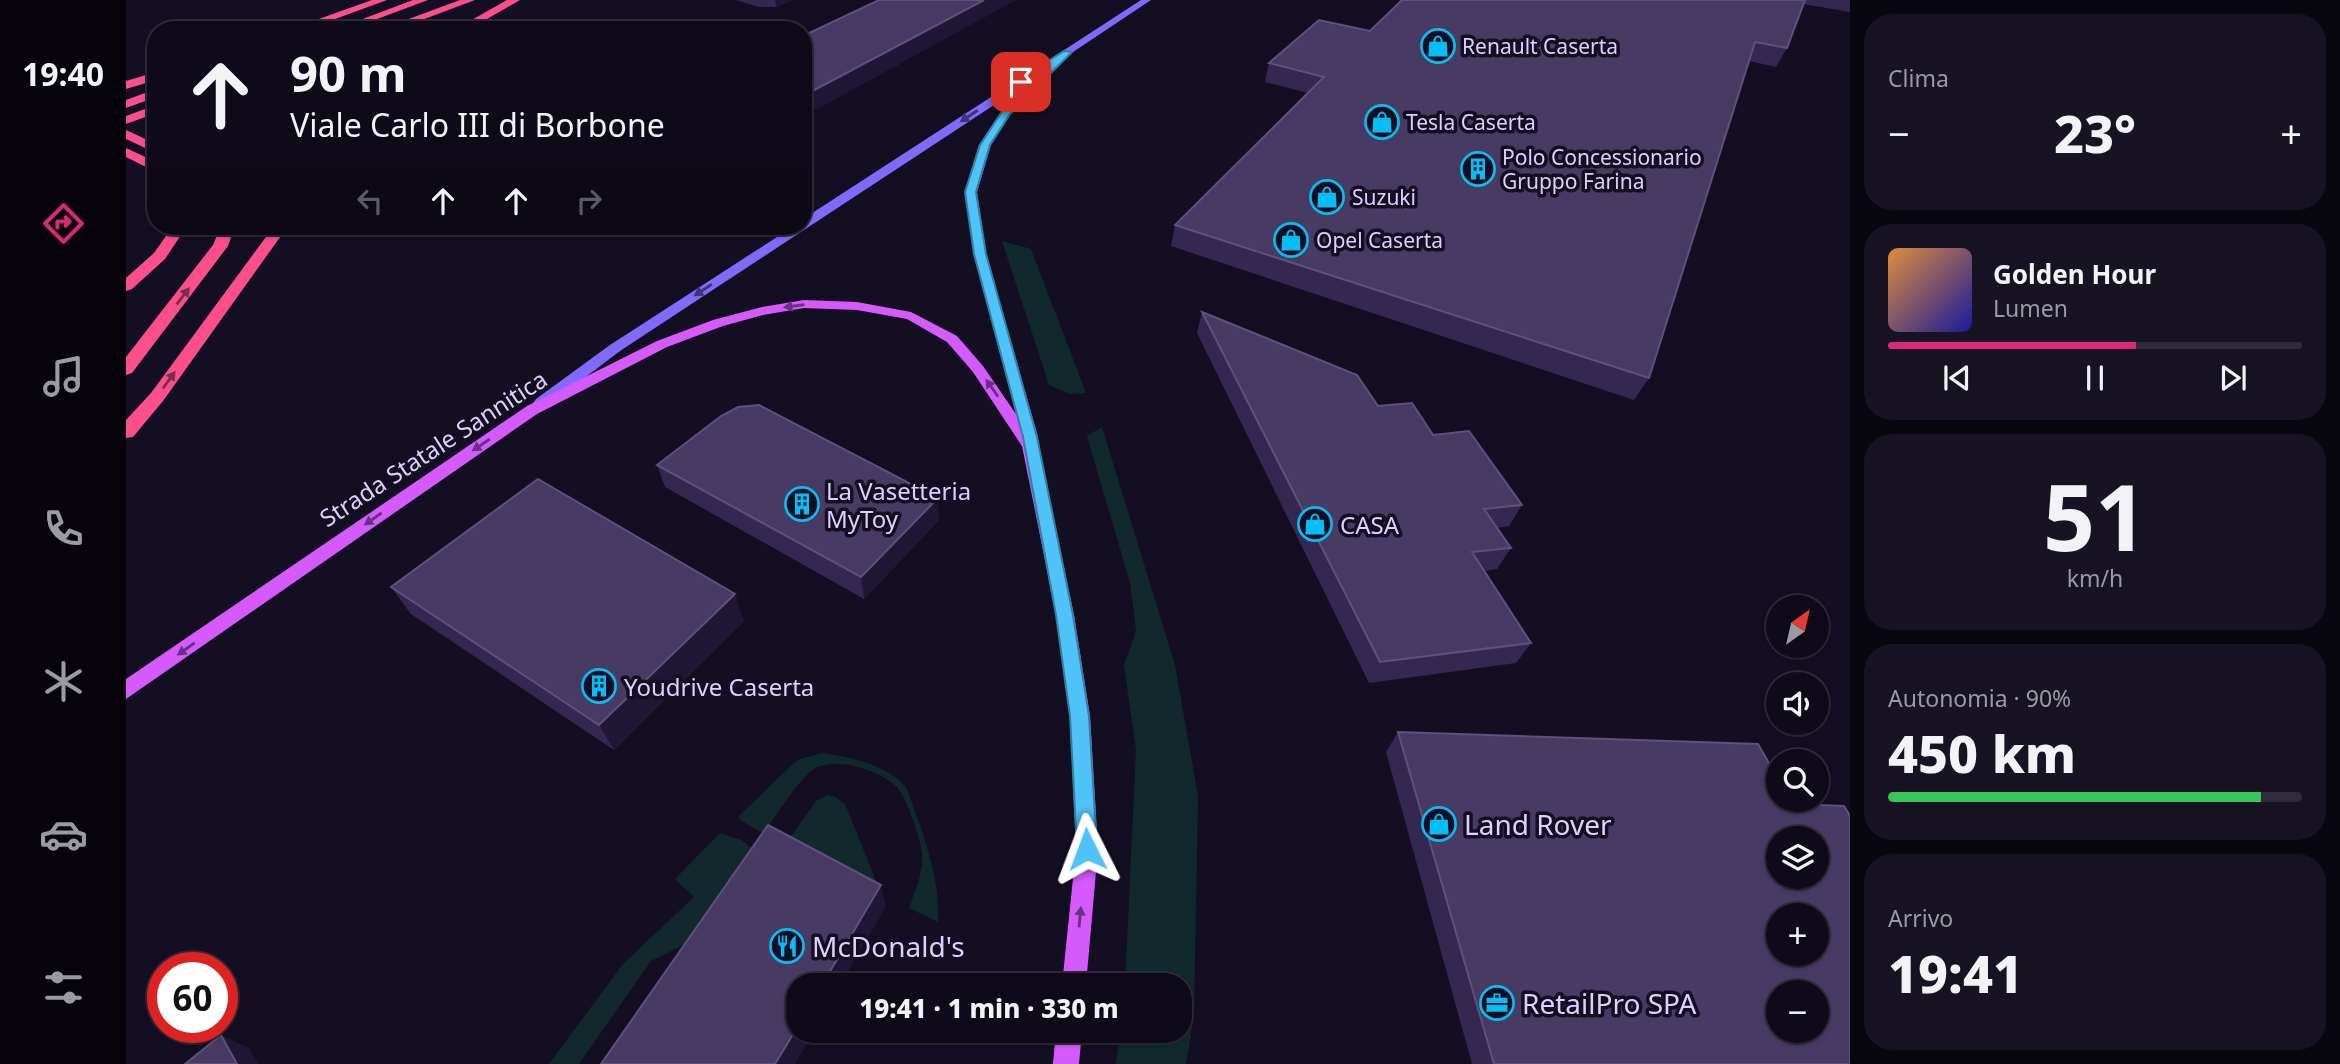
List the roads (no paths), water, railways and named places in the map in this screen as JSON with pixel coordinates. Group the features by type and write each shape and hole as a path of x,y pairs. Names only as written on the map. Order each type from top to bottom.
{"highway":[{"path":"320,21 382,0"},
{"path":"362,21 423,0"},
{"path":"410,21 470,0"},
{"path":"476,21 515,0"},
{"path":"126,85 147,79"},
{"path":"126,104 147,96"},
{"path":"126,120 147,112"},
{"path":"126,134 147,144"},
{"path":"126,286 160,256 174,235"},
{"path":"126,369 220,247 225,235"},
{"path":"126,432 157,397 274,235"}],"main road":[{"path":"812,218 1147,0"},
{"path":"1030,446 1030,437 980,254 971,192 985,145 1007,112 1067,52"},
{"path":"532,410 615,348 787,235"},
{"name":"Strada Statale Sannitica","path":"126,690 532,410 662,344 718,323 762,311 804,304 857,306 911,316 952,339 978,369 1030,446 1065,615 1080,716 1087,849 1075,973"},
{"path":"1066,1064 1068,1043"}],"place":[{"name":"Renault Caserta","path":"1438,46"},
{"name":"Tesla Caserta","path":"1382,122"},
{"name":"Polo Concessionario Gruppo Farina","path":"1478,169"},
{"name":"Suzuki","path":"1327,197"},
{"name":"Opel Caserta","path":"1291,240"},
{"name":"La Vasetteria MyToy","path":"802,504"},
{"name":"CASA","path":"1315,524"},
{"name":"Youdrive Caserta","path":"599,686"},
{"name":"Land Rover","path":"1439,824"},
{"name":"McDonald's","path":"787,946"},
{"name":"RetailPro SPA","path":"1497,1003"}]}
